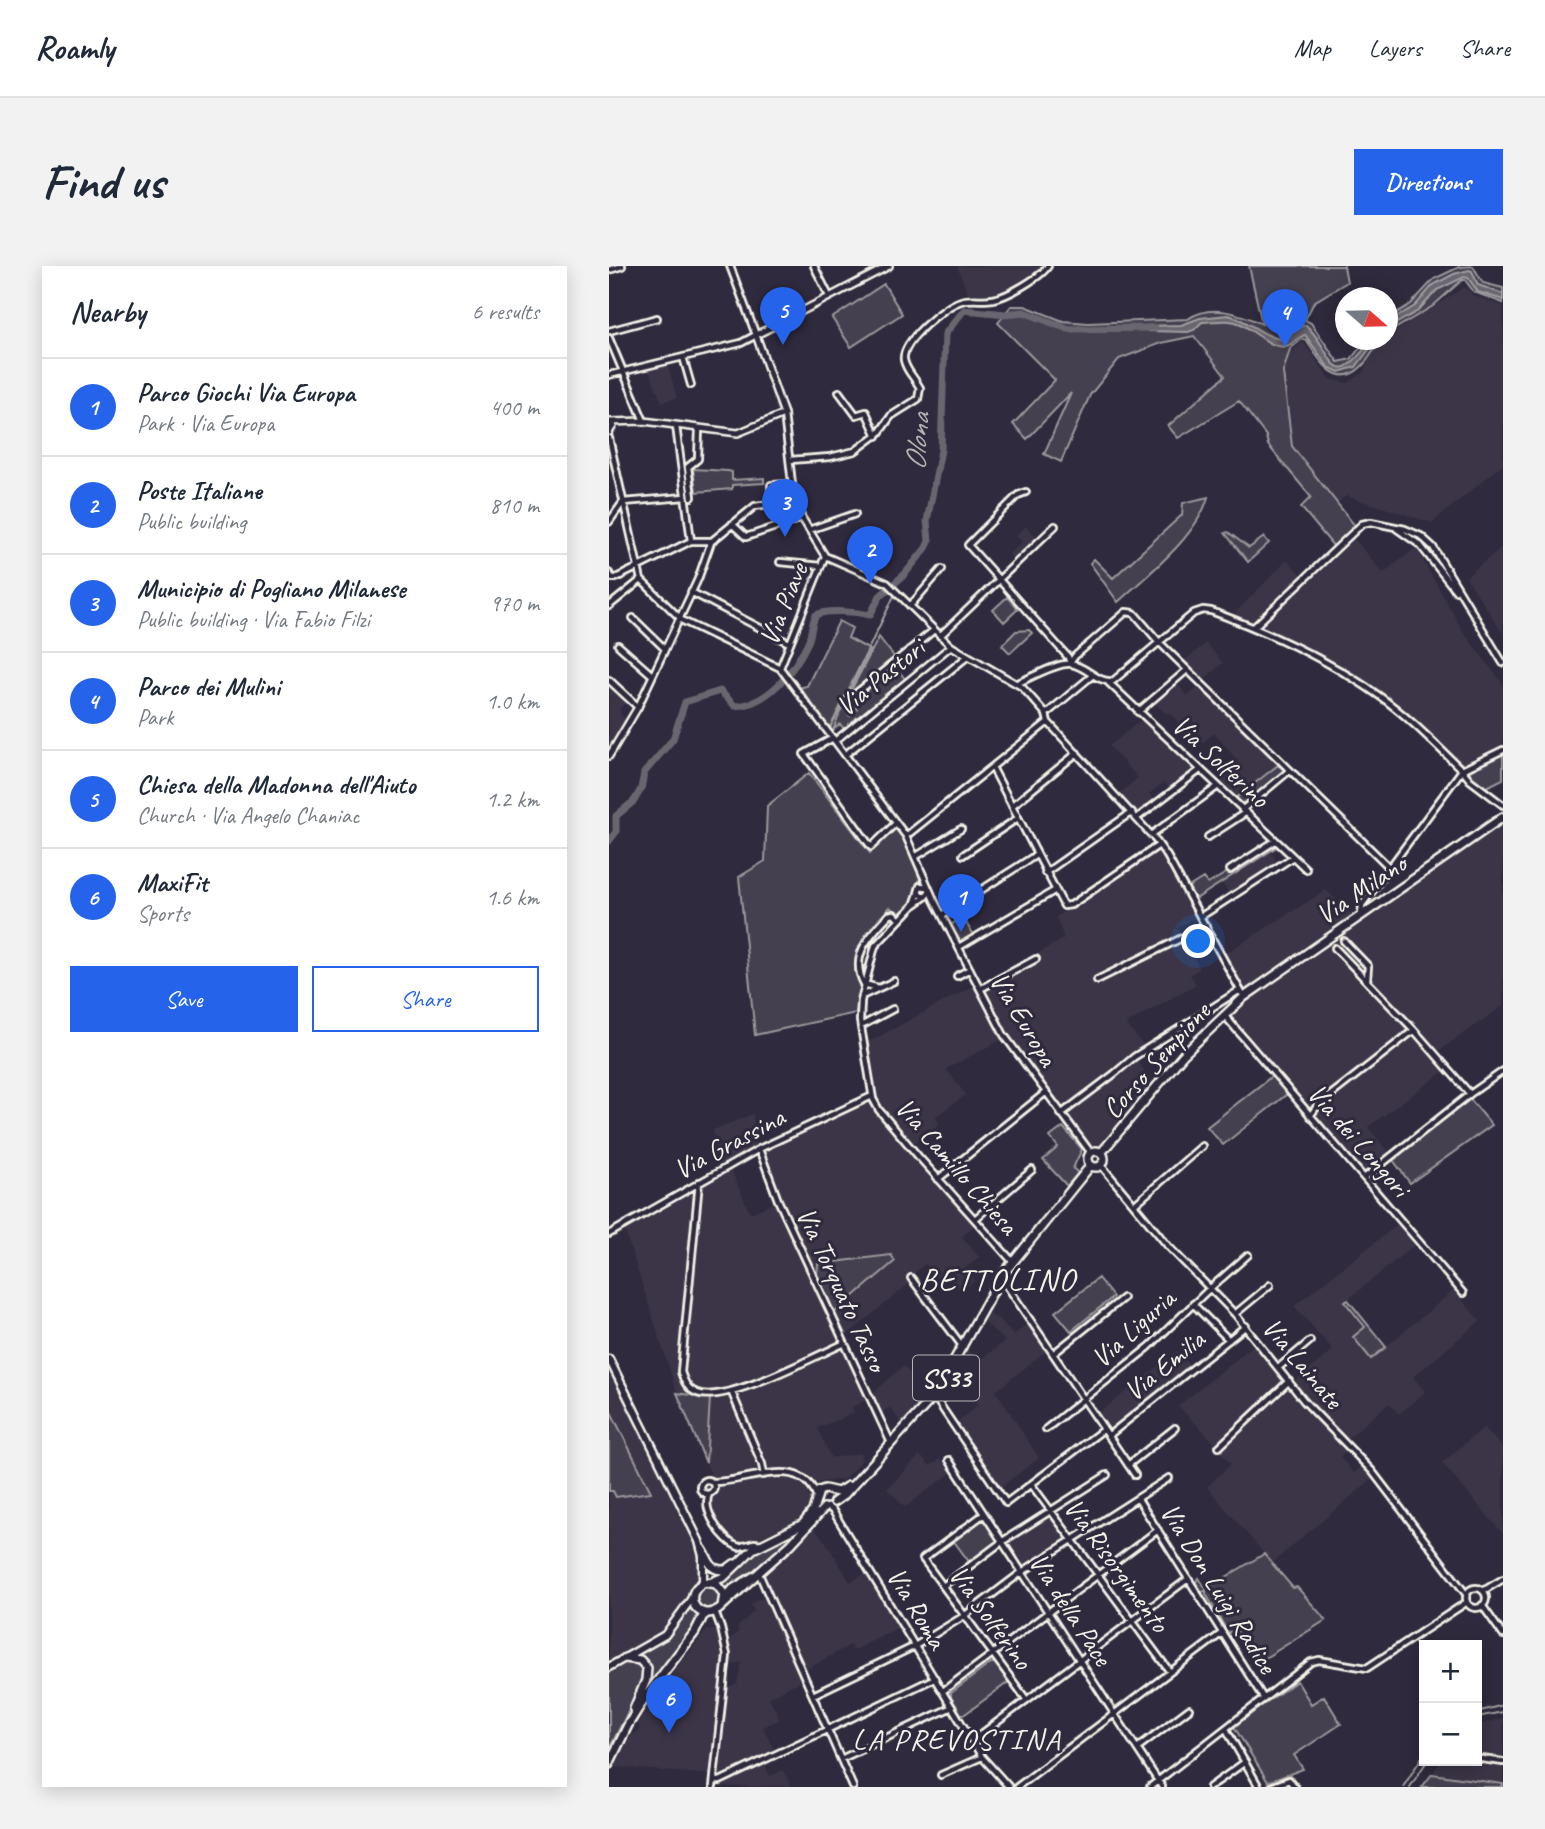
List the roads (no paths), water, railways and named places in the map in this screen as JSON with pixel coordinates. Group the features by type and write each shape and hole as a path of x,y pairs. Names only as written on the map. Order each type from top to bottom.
{"main road":[{"name":"Via Milano","path":"1242,994 1503,817"},
{"name":"Corso Sempione","path":"1101,1153 1183,1055 1242,994"},
{"path":"1091,1153 1101,1153 1104,1159 1101,1165 1091,1165 1088,1159 1091,1153"},
{"name":"SS33","path":"867,1469 934,1396 1001,1277 1091,1165"},
{"path":"609,1359 711,1566 720,1570 730,1567 744,1553 803,1524 813,1511 818,1495"},
{"path":"818,1495 842,1490 867,1469"},
{"path":"682,1611 689,1607 704,1611 723,1602 844,1495 867,1469"},
{"path":"830,1506 834,1495 831,1491"},
{"path":"818,1495 819,1505 830,1506"},
{"path":"702,1549 709,1582 721,1588 723,1602"},
{"path":"609,1667 665,1634 692,1598 695,1588 725,1577 750,1551"},
{"path":"692,1598 704,1611"},
{"path":"609,1764 646,1696 699,1623 704,1611"},
{"path":"625,1658 640,1660 647,1671 628,1725"}],"street":[{"path":"609,270 622,266"},
{"path":"730,266 784,414 794,501 825,556 887,583 951,646 1018,683 1046,714 1048,722 1159,845 1242,994 1132,1059 1061,1114"},
{"path":"814,266 829,296"},
{"path":"609,375 741,342 889,266"},
{"path":"790,460 843,455 855,451 877,436 891,416 914,403 920,393 904,360 904,352 911,339 953,305 961,301 995,299 1041,274 1048,266"},
{"path":"609,331 657,318"},
{"path":"609,338 644,421"},
{"path":"684,357 691,385"},
{"path":"839,393 856,415 866,412 877,436"},
{"path":"782,671 678,617 641,580 622,502 610,429 624,422 644,421 738,433 784,414"},
{"path":"676,426 691,541"},
{"path":"692,497 688,467 698,459 699,429"},
{"path":"772,504 771,485 792,484"},
{"path":"1026,492 1018,495 968,545 1068,657 1070,663"},
{"path":"622,502 685,497"},
{"path":"609,756 638,707 712,541 755,506 794,501"},
{"path":"609,522 622,502"},
{"path":"809,530 855,514"},
{"path":"732,524 746,537 802,518"},
{"path":"1254,627 1367,522 1376,522 1394,527 1420,545 1469,608 1503,663"},
{"path":"940,636 1055,526"},
{"path":"609,573 614,578 691,541 712,541"},
{"name":"Via Piave","path":"782,671 789,643 825,556"},
{"path":"780,562 821,566"},
{"path":"910,606 942,569"},
{"path":"609,606 641,580"},
{"path":"691,592 789,643"},
{"path":"1108,682 1117,678 1194,613 1211,611 1254,627 1356,680 1396,708 1462,769 1470,780 1503,805"},
{"path":"1018,683 1070,663 1126,612 1134,613 1187,670 1389,867"},
{"path":"633,618 664,648"},
{"path":"848,700 934,630"},
{"path":"618,645 652,675"},
{"name":"Via Pastori","path":"896,823 871,846 804,754 834,740 951,646"},
{"path":"845,755 968,656"},
{"name":"Via Solferino","path":"1070,663 1108,682 1306,869"},
{"path":"1138,712 1187,670"},
{"name":"Via Europa","path":"782,671 906,836 927,893 942,915 1008,1042 1091,1153"},
{"path":"1046,714 1093,675"},
{"path":"609,680 638,707"},
{"path":"906,836 1048,722"},
{"path":"1360,915 1362,905 1462,769 1503,750"},
{"path":"1012,806 1077,753"},
{"path":"992,767 1061,904 1071,905 1159,845"},
{"path":"1137,818 1200,770"},
{"path":"1208,837 1243,812 1289,771"},
{"path":"1151,835 1217,787"},
{"path":"1045,873 1132,812"},
{"path":"963,855 1018,818"},
{"path":"915,857 961,829"},
{"path":"1230,870 1275,841"},
{"path":"942,915 1036,855"},
{"path":"1200,916 1293,857"},
{"path":"919,890 922,874"},
{"path":"919,890 923,885 927,893"},
{"path":"919,890 927,893"},
{"name":"Via Camillo Chiesa","path":"914,905 919,890"},
{"path":"959,947 1054,891"},
{"name":"Via Camillo Chiesa","path":"927,893 875,946 864,984 859,1011 872,1096 879,1110 1012,1261"},
{"path":"879,988 864,984 858,969 866,942 889,915 894,914 899,919"},
{"path":"1097,980 1206,926"},
{"path":"1344,941 1368,966 1367,981"},
{"path":"1335,948 1414,1030 1470,1094"},
{"path":"980,989 1036,958"},
{"path":"957,976 970,969"},
{"path":"862,996 894,981"},
{"path":"861,1026 893,1009"},
{"name":"Via dei Longori","path":"1224,1015 1463,1293"},
{"path":"1310,1116 1318,1105 1414,1030"},
{"path":"1364,1178 1503,1071"},
{"path":"938,1179 1045,1093"},
{"name":"Via Grassina","path":"609,1234 759,1149 872,1096"},
{"path":"1305,1109 1318,1105"},
{"path":"1134,1205 1202,1146"},
{"name":"Via Torquato Tasso","path":"759,1149 778,1200 891,1444"},
{"name":"Via Lainate","path":"1101,1165 1168,1246 1246,1326 1304,1401 1372,1471 1467,1594"},
{"path":"975,1219 1033,1170"},
{"path":"699,1182 681,1372 687,1386 697,1393 710,1395 732,1392 843,1344"},
{"name":"Via Liguria","path":"1045,1429 1149,1347 1248,1255"},
{"path":"1001,1277 1135,1475"},
{"path":"911,1278 963,1347"},
{"path":"1235,1314 1270,1284"},
{"path":"1053,1353 1123,1298"},
{"path":"1193,1304 1229,1340"},
{"name":"Via Emilia","path":"1108,1436 1246,1326"},
{"path":"1278,1368 1310,1341"},
{"path":"1219,1447 1289,1381"},
{"path":"732,1392 764,1475"},
{"path":"934,1396 1006,1503 1104,1429"},
{"path":"1128,1465 1175,1428"},
{"name":"Via della Pace","path":"949,1460 1162,1787"},
{"path":"723,1481 711,1492 703,1493 701,1487 704,1482 788,1472 811,1486 818,1495"},
{"path":"943,1587 1003,1541 1107,1475"},
{"path":"813,1695 915,1646 964,1615 1022,1572 1169,1478"},
{"path":"711,1482 707,1506 725,1540 739,1547 754,1543 764,1544"},
{"name":"Via Risorgimento","path":"1031,1484 1170,1672"},
{"name":"Via Don Luigi Radice","path":"1138,1499 1263,1699"},
{"name":"Via Roma","path":"830,1506 982,1756"},
{"name":"Via Solferino","path":"984,1514 923,1559 1026,1699"},
{"path":"943,1691 1158,1530"},
{"path":"756,1574 760,1576 853,1787"},
{"path":"972,1741 1188,1579"},
{"path":"1483,1591 1503,1579"},
{"path":"1476,1588 1483,1591 1486,1598 1482,1605 1475,1608 1467,1602 1467,1594 1476,1588"},
{"path":"1150,1787 1315,1660 1367,1668 1467,1602"},
{"path":"1482,1605 1503,1635"},
{"path":"704,1611 723,1636 727,1661 714,1784"},
{"path":"1017,1787 1222,1633"},
{"path":"714,1784 935,1678"},
{"path":"841,1759 952,1707"},
{"path":"1137,1748 1189,1709"},
{"path":"1226,1729 1259,1787"},
{"path":"941,1775 982,1756 1009,1787"},
{"path":"1482,1759 1503,1762"},
{"path":"1210,1787 1219,1784 1245,1762"},
{"path":"1271,1787 1289,1780 1295,1787"}],"waterway":[{"name":"Olona","path":"609,841 616,832 616,816 634,801 641,789 644,773 673,739 685,702 720,691 735,706 758,700 769,693 796,664 808,642 816,615 834,612 870,615 880,596 904,575 926,548 929,541 927,521 941,450 945,334 964,310 1006,314 1024,312 1068,329 1155,328"},
{"path":"830,728 894,596"},
{"path":"1482,1711 1503,1705"},
{"path":"1482,1716 1503,1712"},
{"path":"1403,1787 1419,1762"},
{"path":"1410,1787 1424,1766"}],"place":[{"name":"Chiesa della Madonna dell'Aiuto","path":"783,345"},
{"name":"Parco dei Mulini","path":"1285,347"},
{"name":"Municipio di Pogliano Milanese","path":"785,537"},
{"name":"Poste Italiane","path":"870,584"},
{"name":"Parco Giochi Via Europa","path":"961,932"},
{"name":"MaxiFit","path":"669,1733"}],"district":[{"name":"BETTOLINO","path":"998,1279"},
{"name":"LA PREVOSTINA","path":"957,1739"}]}
